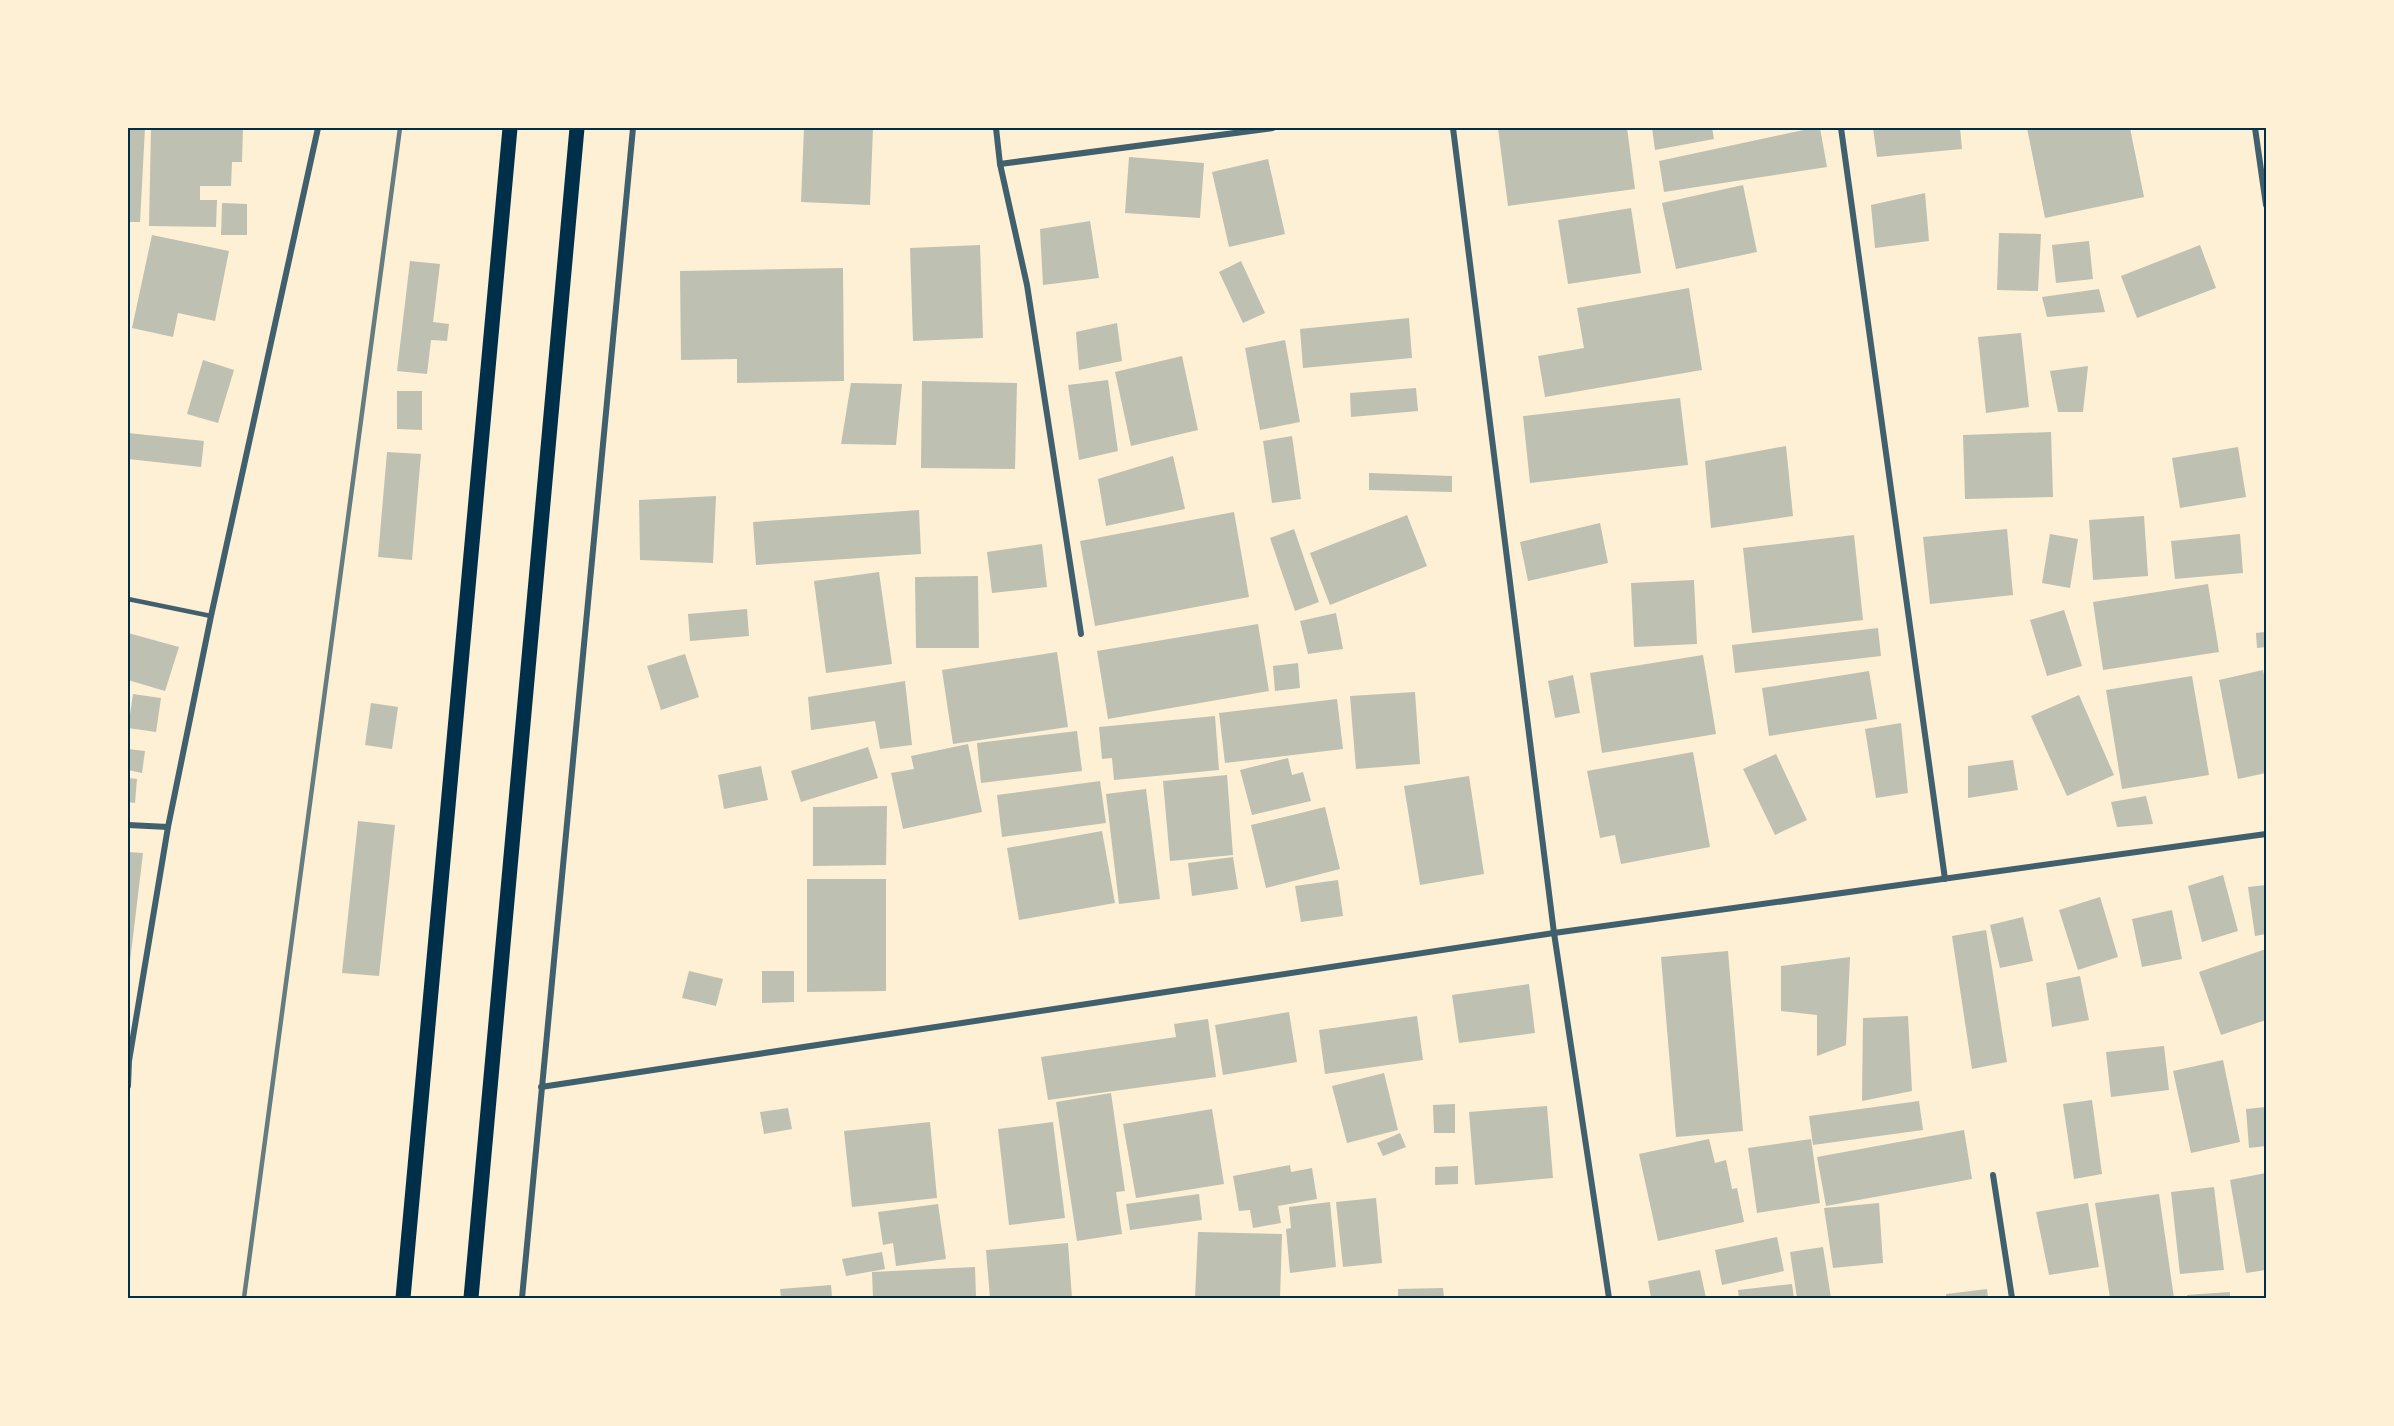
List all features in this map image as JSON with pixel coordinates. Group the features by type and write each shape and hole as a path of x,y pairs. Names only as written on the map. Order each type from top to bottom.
{"main road":[{"path":"403,1299 510,128"},
{"path":"471,1299 577,128"}],"street":[{"path":"128,1086 129,1061 168,827 211,616 318,128"},
{"path":"522,1299 633,128"},
{"path":"996,128 1000,164 1027,285 1081,634"},
{"path":"1000,164 1273,128"},
{"path":"1453,128 1554,933 1609,1299"},
{"path":"1841,128 1945,879"},
{"path":"2255,128 2266,205"},
{"path":"128,825 168,827"},
{"path":"541,1087 1554,933 2266,834"},
{"path":"1993,1175 2013,1299"}],"lane":[{"path":"128,599 211,616"}],"building":[{"path":"128,128 145,128 140,222 128,222"},
{"path":"151,128 243,128 242,162 232,162 231,186 200,186 200,200 217,200 216,227 149,226"},
{"path":"804,128 873,128 870,205 801,202"},
{"path":"1498,128 1627,128 1635,189 1508,206"},
{"path":"1652,128 1712,128 1714,139 1655,150"},
{"path":"1820,128 1827,167 1664,192 1659,161"},
{"path":"1873,128 1960,128 1962,149 1877,157"},
{"path":"2027,128 2130,128 2144,197 2045,218"},
{"path":"1129,157 1204,163 1200,218 1125,213"},
{"path":"1268,159 1285,234 1229,247 1212,172"},
{"path":"1743,185 1757,252 1676,269 1662,203"},
{"path":"1925,193 1929,241 1875,248 1871,205"},
{"path":"222,203 247,204 247,235 221,235"},
{"path":"1631,208 1641,273 1568,284 1558,220"},
{"path":"1090,221 1099,278 1043,285 1040,229"},
{"path":"1999,233 2041,234 2038,291 1997,290"},
{"path":"152,235 229,251 215,321 178,313 173,337 132,328"},
{"path":"2089,241 2093,279 2056,283 2052,245"},
{"path":"980,245 983,338 913,341 910,248"},
{"path":"2200,245 2216,288 2137,318 2121,276"},
{"path":"410,261 440,264 433,322 449,324 447,341 431,340 427,374 397,371"},
{"path":"1241,261 1265,313 1243,323 1219,272"},
{"path":"843,268 844,381 737,383 737,359 681,360 680,271"},
{"path":"1689,288 1702,370 1545,397 1538,356 1584,348 1577,308"},
{"path":"2099,289 2105,312 2047,317 2042,297"},
{"path":"1409,318 1412,358 1303,368 1300,329"},
{"path":"1117,323 1122,361 1079,370 1076,332"},
{"path":"2021,333 2029,407 1986,413 1978,337"},
{"path":"1285,340 1300,422 1260,430 1245,348"},
{"path":"1182,356 1198,430 1131,446 1115,372"},
{"path":"203,360 234,370 218,423 187,414"},
{"path":"2088,366 2083,412 2058,412 2050,371"},
{"path":"1108,380 1118,451 1079,460 1068,385"},
{"path":"922,381 1017,383 1015,469 921,468"},
{"path":"851,383 902,384 896,445 841,444"},
{"path":"1416,388 1418,411 1351,417 1350,393"},
{"path":"397,391 422,391 422,430 397,429"},
{"path":"1680,398 1688,465 1530,483 1523,416"},
{"path":"2051,432 2053,497 1965,499 1963,435"},
{"path":"128,433 204,441 201,467 128,459"},
{"path":"1292,436 1301,499 1272,503 1263,441"},
{"path":"1786,446 1793,516 1711,528 1705,461"},
{"path":"2238,447 2246,497 2180,508 2172,458"},
{"path":"387,452 421,454 412,560 378,557"},
{"path":"1173,456 1185,509 1106,526 1098,479"},
{"path":"1369,473 1452,476 1452,492 1369,490"},
{"path":"716,496 713,563 640,560 639,500"},
{"path":"919,510 921,554 756,565 753,522"},
{"path":"1234,512 1249,597 1095,626 1080,541"},
{"path":"1407,515 1427,566 1330,605 1310,553"},
{"path":"2144,516 2148,576 2093,580 2089,520"},
{"path":"1600,523 1608,563 1528,581 1520,542"},
{"path":"1294,529 1319,602 1295,611 1270,538"},
{"path":"2007,529 2013,595 1930,604 1923,537"},
{"path":"2050,534 2078,539 2070,588 2042,583"},
{"path":"2240,534 2243,573 2175,579 2171,541"},
{"path":"1854,535 1863,620 1752,633 1743,548"},
{"path":"1042,544 1047,587 992,593 987,552"},
{"path":"879,572 892,664 826,673 814,581"},
{"path":"978,576 979,648 916,648 915,577"},
{"path":"1694,580 1697,644 1634,647 1631,583"},
{"path":"2208,584 2219,652 2103,670 2093,602"},
{"path":"747,609 749,636 690,641 688,614"},
{"path":"2064,610 2082,666 2047,676 2030,620"},
{"path":"1336,613 1343,649 1308,654 1300,621"},
{"path":"1258,624 1269,691 1108,719 1097,651"},
{"path":"1878,628 1881,656 1735,673 1732,645"},
{"path":"2265,632 2266,647 2257,648 2256,633"},
{"path":"128,633 179,647 165,691 128,680"},
{"path":"1057,652 1068,727 953,744 942,670"},
{"path":"685,654 699,697 661,710 647,666"},
{"path":"1703,655 1716,734 1602,753 1590,673"},
{"path":"1298,663 1300,688 1275,691 1273,666"},
{"path":"2263,670 2266,686 2266,773 2238,779 2219,680"},
{"path":"1869,671 1877,719 1769,736 1762,688"},
{"path":"1573,675 1580,713 1555,718 1548,681"},
{"path":"2192,676 2209,775 2122,789 2106,690"},
{"path":"905,681 912,745 880,749 875,721 811,730 808,697"},
{"path":"1415,692 1420,764 1356,769 1350,696"},
{"path":"133,694 161,698 156,732 128,728"},
{"path":"2079,695 2114,775 2067,796 2031,716"},
{"path":"1337,699 1343,749 1225,763 1219,713"},
{"path":"371,703 398,707 392,749 365,745"},
{"path":"1215,716 1219,770 1114,780 1112,758 1102,759 1099,727"},
{"path":"1901,723 1908,793 1876,798 1865,729"},
{"path":"1077,731 1082,771 981,783 977,743"},
{"path":"968,744 982,812 903,829 891,773 914,769 911,756"},
{"path":"868,747 878,778 801,802 791,771"},
{"path":"128,749 145,751 142,773 128,770"},
{"path":"1693,752 1710,847 1621,864 1615,835 1600,838 1587,771"},
{"path":"1776,754 1807,820 1775,835 1743,769"},
{"path":"1288,758 1292,775 1303,772 1311,801 1252,815 1240,770"},
{"path":"2013,760 2018,790 1968,798 1968,766"},
{"path":"761,766 768,800 724,809 718,775"},
{"path":"1227,775 1233,855 1170,861 1163,781"},
{"path":"1469,776 1484,874 1420,885 1404,786"},
{"path":"128,778 137,779 135,803 128,802"},
{"path":"1100,781 1106,823 1002,837 997,795"},
{"path":"1146,789 1160,899 1119,904 1106,794"},
{"path":"2146,796 2153,824 2117,827 2111,802"},
{"path":"887,806 886,865 813,866 813,807"},
{"path":"1325,807 1340,869 1266,888 1251,825"},
{"path":"358,821 395,825 379,976 342,973"},
{"path":"1102,831 1115,903 1019,920 1007,848"},
{"path":"128,852 143,853 129,970 128,970"},
{"path":"1233,857 1238,889 1192,896 1188,863"},
{"path":"2223,875 2238,931 2202,942 2188,886"},
{"path":"807,879 886,879 886,991 807,992"},
{"path":"1338,880 1343,916 1301,922 1295,886"},
{"path":"2266,885 2266,934 2255,936 2248,887"},
{"path":"2100,897 2118,957 2078,970 2059,910"},
{"path":"2172,910 2182,959 2142,967 2132,919"},
{"path":"2023,917 2033,961 2000,968 1990,925"},
{"path":"1986,930 2007,1062 1972,1069 1952,936"},
{"path":"2266,949 2266,1020 2221,1035 2199,972"},
{"path":"1728,951 1743,1131 1676,1137 1661,957"},
{"path":"1850,957 1846,1045 1817,1056 1817,1015 1781,1011 1781,966"},
{"path":"689,971 723,979 716,1006 682,998"},
{"path":"762,971 794,971 794,1002 762,1003"},
{"path":"2080,976 2089,1020 2052,1027 2046,983"},
{"path":"1529,984 1535,1033 1459,1043 1452,995"},
{"path":"1289,1012 1297,1062 1223,1075 1215,1025"},
{"path":"1417,1016 1423,1060 1325,1074 1319,1030"},
{"path":"1908,1016 1912,1091 1862,1101 1863,1018"},
{"path":"1208,1019 1216,1077 1048,1100 1041,1057 1176,1037 1174,1024"},
{"path":"2164,1046 2169,1090 2111,1097 2106,1052"},
{"path":"2223,1060 2240,1142 2191,1153 2173,1071"},
{"path":"1384,1073 1398,1130 1347,1143 1332,1086"},
{"path":"1111,1093 1125,1191 1116,1192 1122,1234 1077,1241 1056,1102"},
{"path":"2092,1100 2102,1174 2074,1179 2063,1104"},
{"path":"1919,1101 1923,1130 1813,1145 1809,1116"},
{"path":"1455,1104 1455,1133 1434,1133 1433,1105"},
{"path":"1547,1106 1553,1178 1475,1185 1469,1112"},
{"path":"2266,1107 2266,1146 2249,1148 2246,1109"},
{"path":"788,1108 792,1129 764,1134 760,1112"},
{"path":"1212,1109 1224,1184 1136,1198 1123,1124"},
{"path":"930,1122 937,1198 852,1207 844,1131"},
{"path":"1053,1122 1065,1218 1009,1225 998,1129"},
{"path":"1964,1130 1972,1179 1826,1206 1817,1157"},
{"path":"1400,1133 1406,1147 1383,1156 1377,1143"},
{"path":"1709,1139 1715,1163 1726,1160 1732,1189 1737,1188 1744,1222 1658,1241 1639,1154"},
{"path":"1811,1139 1820,1203 1757,1213 1748,1148"},
{"path":"1290,1165 1291,1172 1312,1168 1317,1199 1278,1206 1281,1223 1253,1228 1250,1210 1239,1211 1233,1176"},
{"path":"1458,1166 1458,1184 1435,1185 1435,1167"},
{"path":"2266,1173 2266,1270 2246,1273 2230,1180"},
{"path":"2214,1187 2224,1270 2180,1274 2171,1192"},
{"path":"1199,1194 1202,1220 1130,1230 1126,1204"},
{"path":"2159,1194 2174,1298 2110,1298 2095,1203"},
{"path":"1376,1198 1382,1263 1343,1267 1336,1202"},
{"path":"1330,1202 1336,1267 1290,1273 1286,1229 1291,1228 1289,1207"},
{"path":"1879,1203 1883,1263 1833,1268 1824,1208"},
{"path":"2088,1203 2099,1267 2049,1275 2036,1212"},
{"path":"938,1204 946,1259 896,1266 893,1243 883,1245 878,1212"},
{"path":"1198,1232 1282,1234 1280,1298 1195,1298"},
{"path":"1777,1237 1784,1271 1722,1285 1715,1250"},
{"path":"1068,1243 1072,1298 990,1298 986,1250"},
{"path":"1823,1247 1831,1298 1797,1298 1790,1252"},
{"path":"882,1252 885,1269 846,1276 842,1259"},
{"path":"975,1267 976,1298 873,1298 872,1272"},
{"path":"1700,1270 1706,1298 1651,1298 1648,1281"},
{"path":"1792,1284 1794,1298 1739,1298 1738,1290"},
{"path":"831,1285 832,1298 781,1298 780,1289"},
{"path":"1443,1288 1444,1298 1398,1298 1398,1289"},
{"path":"1987,1289 1988,1298 1946,1298 1946,1294"},
{"path":"2230,1292 2230,1298 2187,1298 2187,1295"}],"railway":[{"path":"244,1298 400,128"}]}
